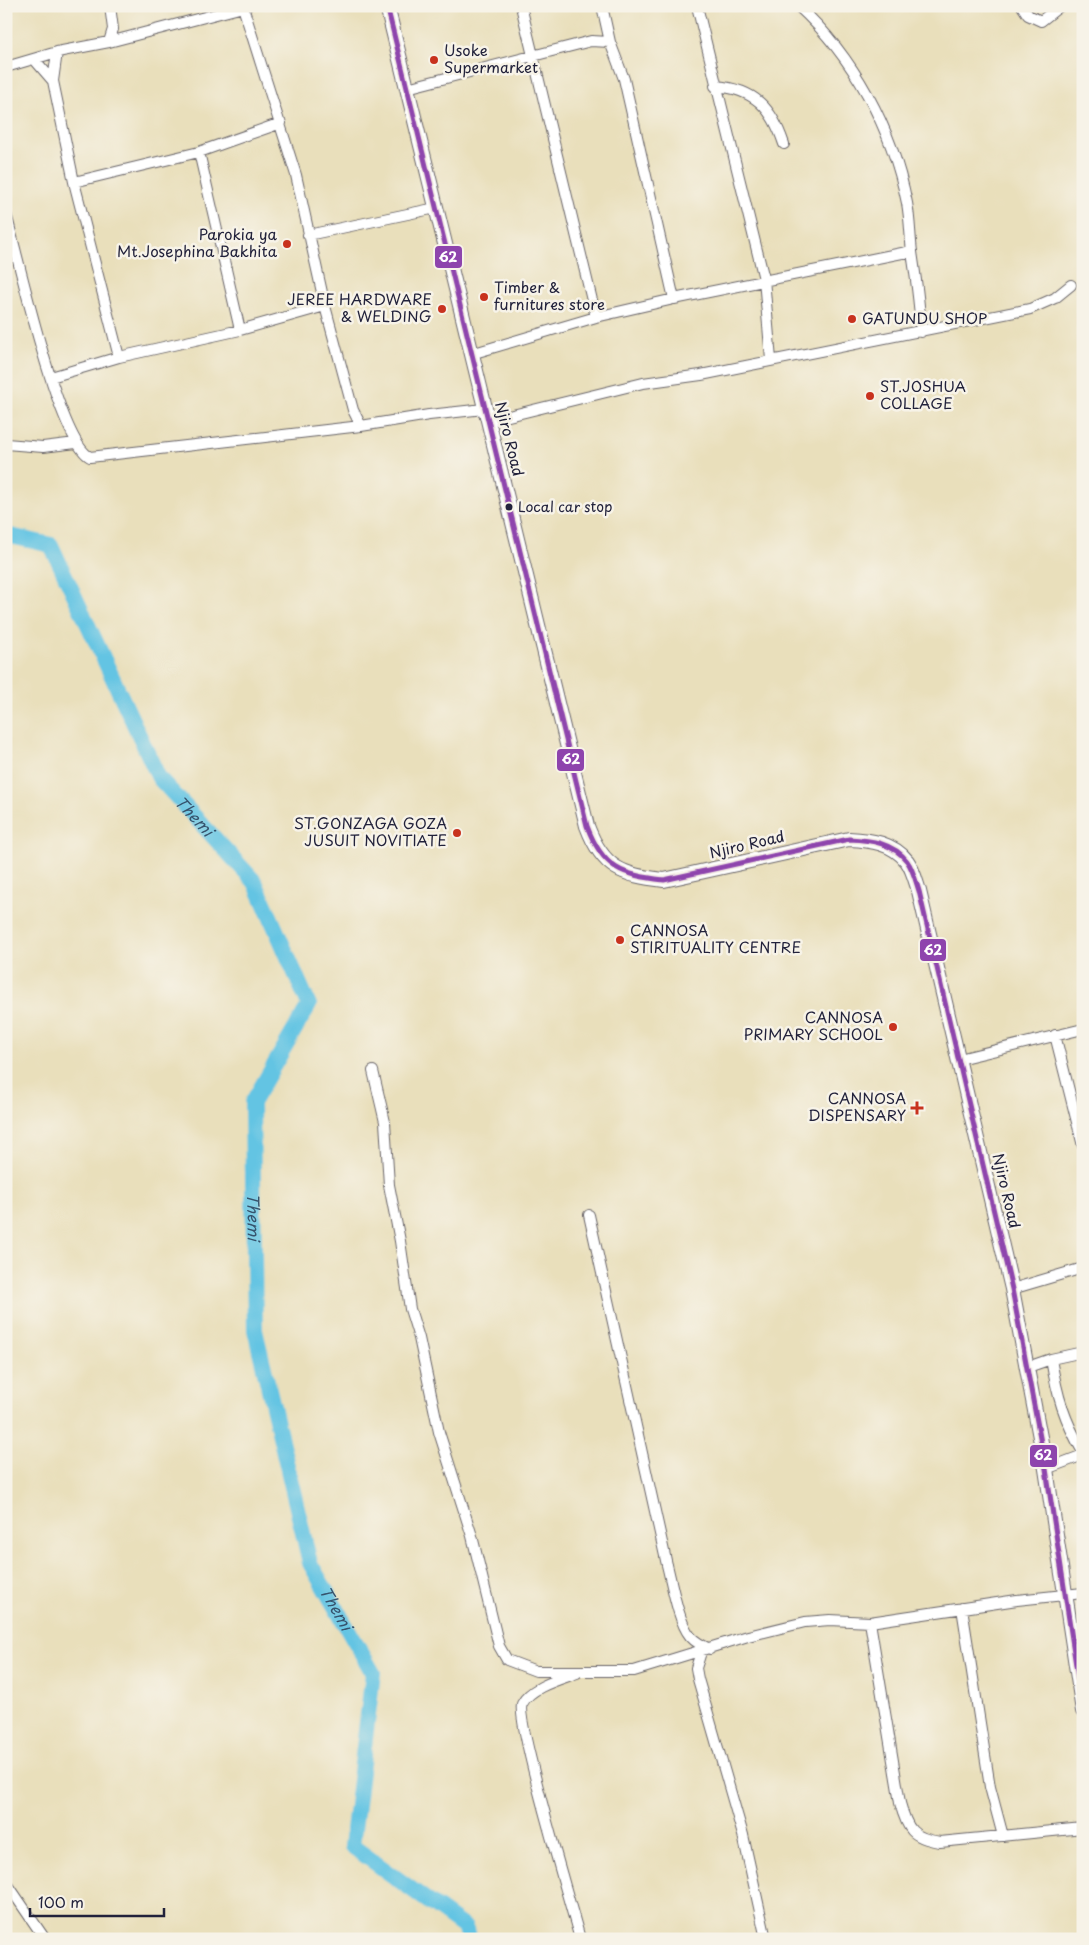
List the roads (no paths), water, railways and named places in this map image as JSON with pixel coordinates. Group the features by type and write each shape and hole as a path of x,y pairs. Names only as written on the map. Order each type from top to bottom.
{"street":[{"path":"109,42 113,28 110,6"},
{"name":"Njiro Road","path":"387,6 587,826 602,856 618,870 637,877 664,880 849,839 871,840 889,847 908,862 919,891 1012,1289 1046,1469 1083,1711"},
{"path":"521,6 596,318"},
{"path":"602,6 610,42 624,79 674,299"},
{"path":"698,6 715,86 764,279 771,360"},
{"path":"798,6 820,26 843,56 881,120 899,173 907,204 919,299 921,332"},
{"path":"1022,6 1028,15 1040,21 1060,6"},
{"path":"6,67 57,52 130,37 245,7 296,175 308,235 326,306 353,410 361,426"},
{"path":"591,41 606,23"},
{"path":"113,28 130,37"},
{"path":"407,88 591,41 610,42"},
{"path":"57,52 53,81 74,182 119,357"},
{"path":"34,59 53,81"},
{"path":"715,86 747,92 760,103 777,124 784,144"},
{"path":"74,182 199,152 281,123"},
{"path":"199,152 240,330"},
{"path":"308,235 436,208"},
{"path":"6,214 51,377 76,443 84,454 98,458 361,426 428,415 486,415 643,383 701,375 1030,309 1055,298 1071,285"},
{"path":"471,354 596,318 674,299 764,279 912,251"},
{"path":"51,377 119,357 240,330 326,306"},
{"path":"6,444 43,446 76,443"},
{"path":"959,1059 1083,1029"},
{"path":"1055,1036 1083,1146"},
{"path":"373,1071 385,1122 389,1185 410,1309 419,1338 439,1432 472,1536 499,1646 507,1660 536,1671 634,1671 748,1636 805,1622 830,1620 870,1622 1017,1600 1083,1593"},
{"path":"589,1215 672,1584 689,1635 706,1650"},
{"path":"1012,1289 1083,1268"},
{"path":"1028,1367 1051,1359 1083,1352"},
{"path":"1046,1469 1083,1453 1069,1428 1060,1404 1051,1359"},
{"path":"962,1608 990,1787 1003,1836"},
{"path":"870,1622 900,1803 906,1823 923,1840 940,1842 1083,1828"},
{"path":"706,1650 696,1668 698,1679 743,1835 766,1939"},
{"path":"580,1939 532,1764 520,1709 526,1698 534,1692 583,1670"},
{"path":"6,1882 45,1939"}],"waterway":[{"name":"Themi","path":"6,535 51,545 159,778 255,882 309,1005 252,1103 255,1330 310,1563 373,1673 352,1846 465,1928 470,1939"}],"place":[{"name":"Usoke Supermarket","path":"434,60"},
{"name":"Parokia ya Mt.Josephina Bakhita","path":"287,244"},
{"name":"Timber & furnitures store","path":"484,297"},
{"name":"JEREE HARDWARE & WELDING","path":"442,309"},
{"name":"GATUNDU SHOP","path":"852,319"},
{"name":"ST.JOSHUA COLLAGE","path":"870,396"},
{"name":"Local car stop","path":"509,507"},
{"name":"ST.GONZAGA GOZA JUSUIT NOVITIATE","path":"457,833"},
{"name":"CANNOSA STIRITUALITY CENTRE","path":"620,940"},
{"name":"CANNOSA PRIMARY SCHOOL","path":"893,1027"},
{"name":"CANNOSA DISPENSARY","path":"917,1108"}]}
